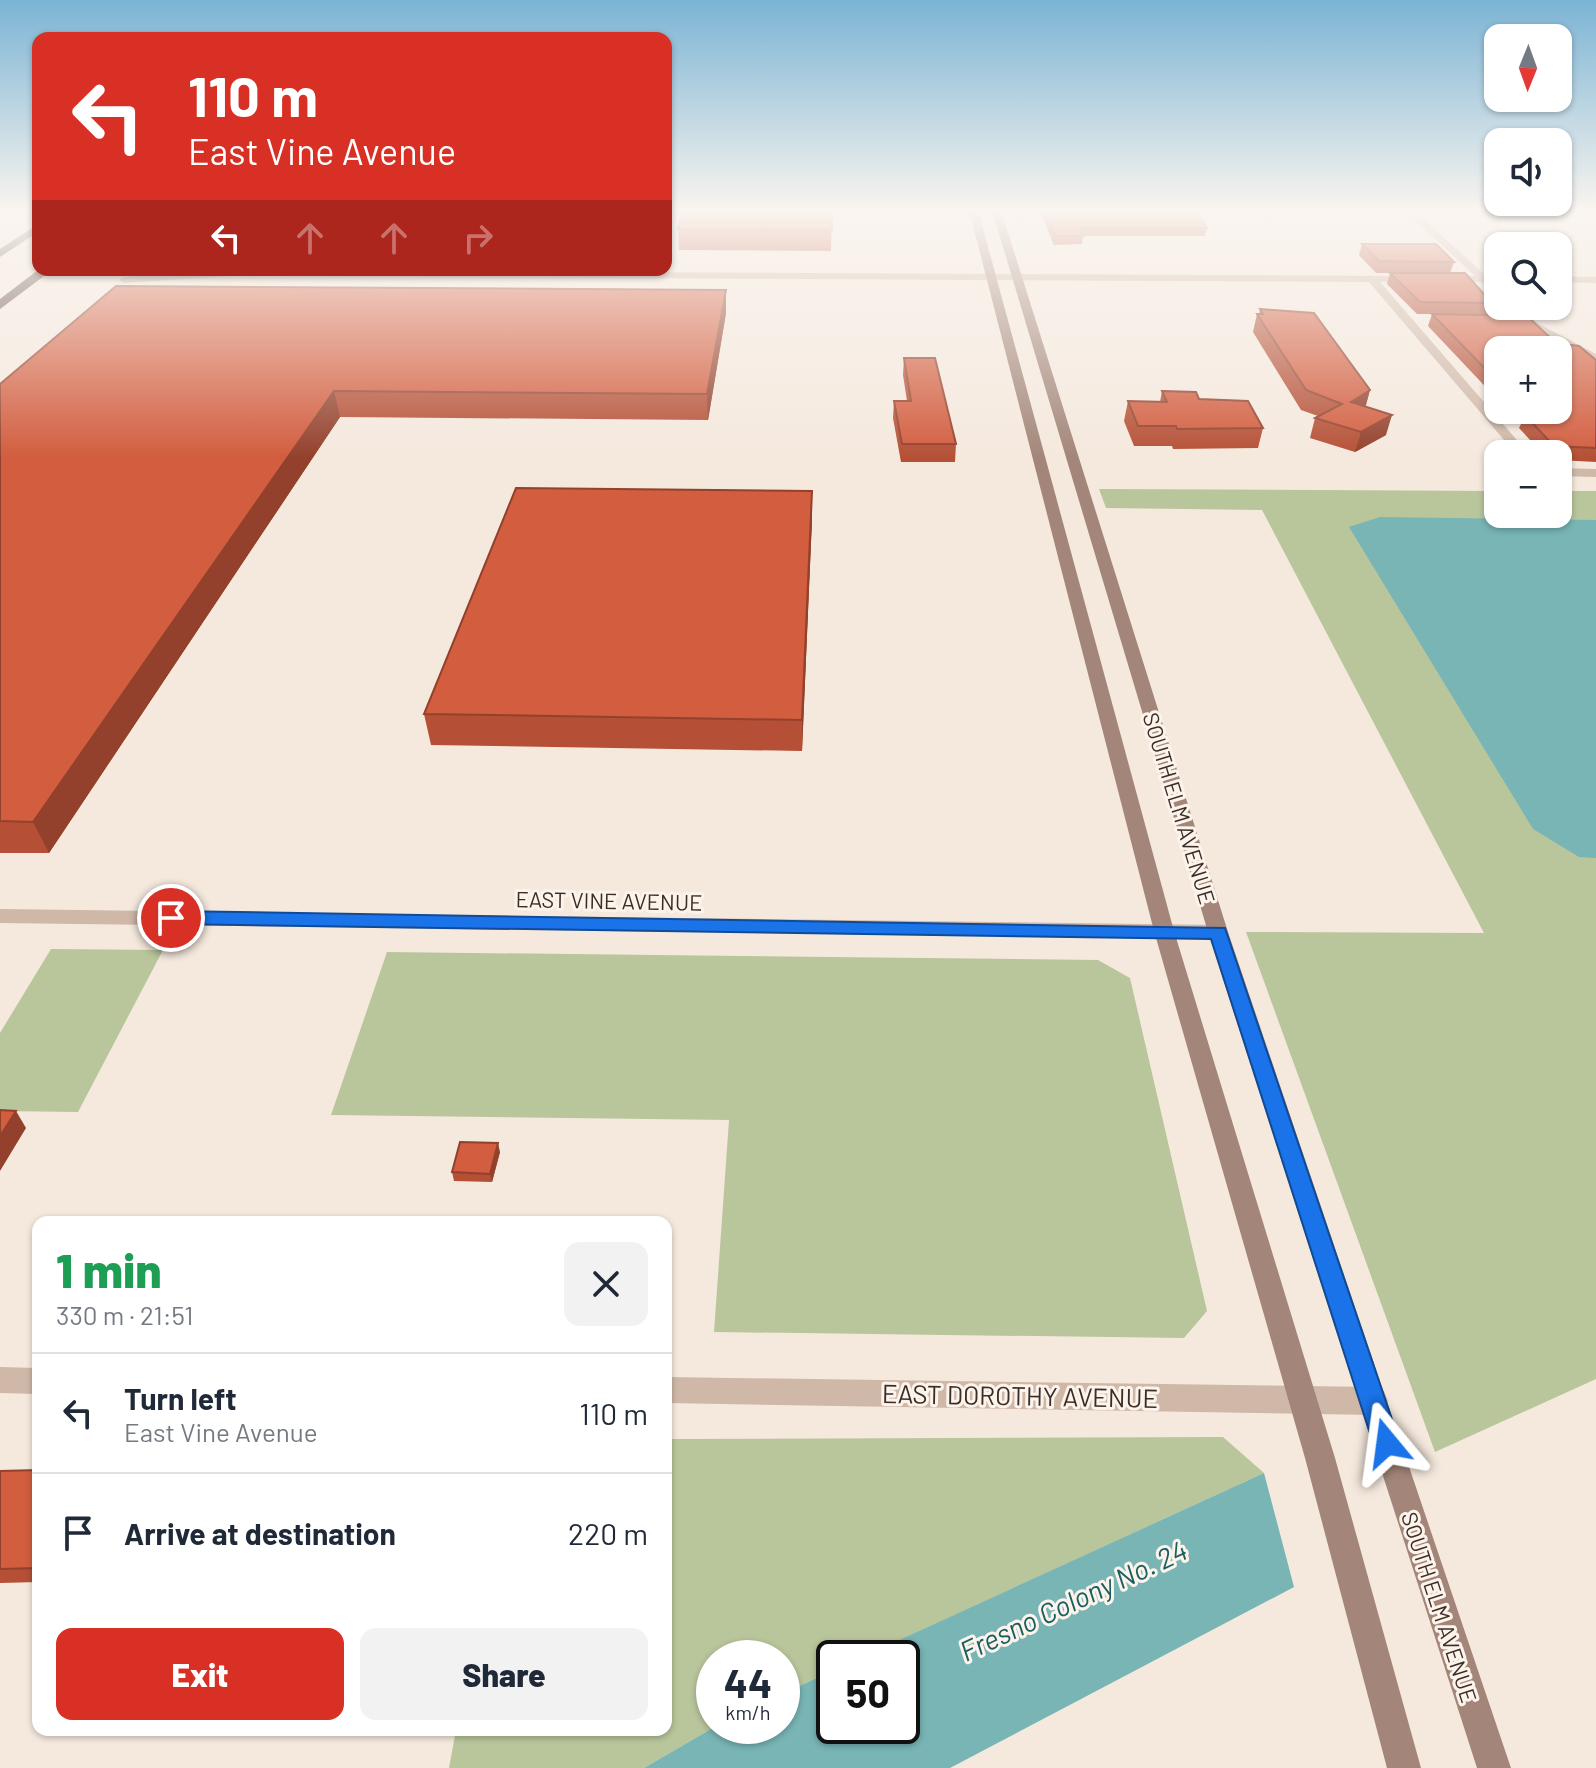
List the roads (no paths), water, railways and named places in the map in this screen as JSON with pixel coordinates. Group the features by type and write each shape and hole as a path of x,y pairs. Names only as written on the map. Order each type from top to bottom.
{"highway":[{"path":"0,305 16,293"}],"main road":[{"name":"SOUTH ELM AVENUE","path":"994,293 1164,931 1302,1399 1404,1768"},
{"name":"SOUTH ELM AVENUE","path":"1021,293 1218,932 1494,1768"}],"street":[{"path":"1382,293 1510,440"},
{"path":"1403,320 1419,320"},
{"path":"1512,321 1528,321 1596,359"},
{"path":"1572,472 1596,473"},
{"name":"EAST VINE AVENUE","path":"0,916 1218,932"},
{"path":"0,1380 32,1381"},
{"name":"EAST DOROTHY AVENUE","path":"672,1390 1374,1401"}],"water":[{"path":"1380,517 1484,518 1484,528 1572,528 1572,520 1596,520 1596,858 1579,857 1533,829 1349,527"},
{"name":"Fresno Colony No. 24","path":"1264,1473 1294,1587 950,1768 644,1768 696,1738 696,1744 800,1744 800,1686 816,1678 816,1744 920,1744 920,1640 899,1640"}]}
